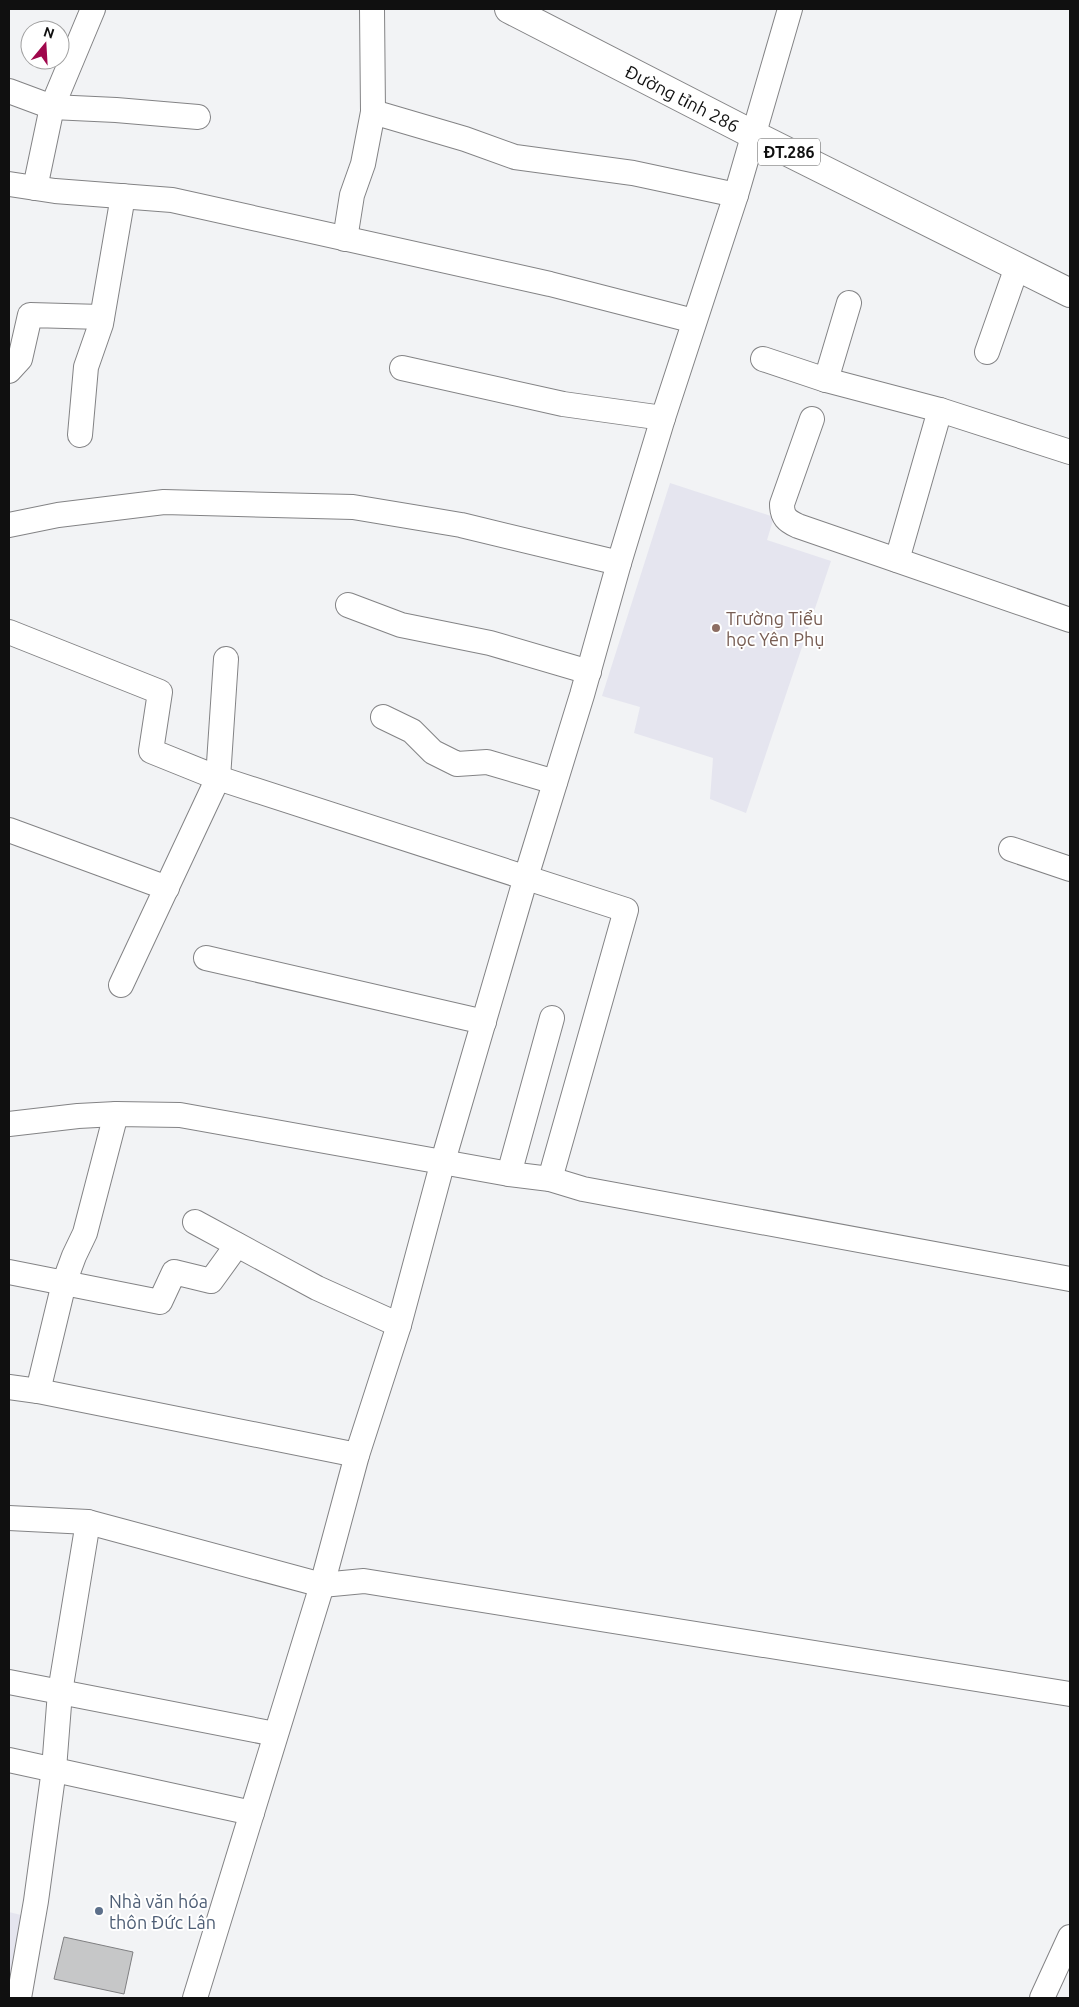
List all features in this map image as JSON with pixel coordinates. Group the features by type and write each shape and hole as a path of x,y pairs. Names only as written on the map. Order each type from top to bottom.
{"main road":[{"name":"Đường tỉnh 286","path":"509,9 754,135 1070,293"}],"street":[{"path":"35,188 52,107 94,9"},
{"path":"345,239 352,195 363,164 373,112 372,9"},
{"path":"195,1998 322,1585 357,1456 399,1325 443,1161 619,563 663,418 736,195 790,9"},
{"path":"9,91 52,107 198,117"},
{"path":"373,112 465,139 514,157 633,173 736,195"},
{"path":"9,184 55,191 172,200 550,284 694,321"},
{"path":"80,435 86,366 102,316 123,196"},
{"path":"987,352 1017,267"},
{"path":"826,380 849,303"},
{"path":"9,371 20,359 30,315 102,316"},
{"path":"763,359 826,380 940,410 1070,452"},
{"path":"402,368 563,404 663,418"},
{"path":"897,560 940,410"},
{"path":"812,419 782,504 782,512 785,519 798,526 1070,620"},
{"path":"9,525 58,516 164,502 353,507 461,525 619,563"},
{"path":"348,604 401,625 490,643 588,672"},
{"path":"9,632 160,692 151,751 218,778 626,910 550,1179"},
{"path":"121,985 218,778 226,659"},
{"path":"383,717 412,731 433,752 457,764 487,762 555,782"},
{"path":"9,830 167,888"},
{"path":"1011,849 1070,869"},
{"path":"206,958 484,1022"},
{"path":"509,1174 552,1018"},
{"path":"9,1124 78,1116 116,1114 180,1115 509,1174 550,1179 583,1190 1070,1279"},
{"path":"38,1391 64,1283 85,1233 116,1114"},
{"path":"194,1222 317,1288 399,1325"},
{"path":"9,1272 160,1302 174,1272 211,1281 237,1245"},
{"path":"9,1387 38,1391 357,1456"},
{"path":"9,1518 88,1522 322,1585 364,1580 1070,1694"},
{"path":"19,1998 36,1900 54,1768 60,1692 88,1522"},
{"path":"9,1682 276,1734"},
{"path":"9,1760 54,1768 252,1812"},
{"path":"1042,1998 1070,1936"}],"shaded area":[{"name":"Trường Tiểu học Yên Phụ","path":"670,483 774,517 767,540 831,561 746,813 710,799 713,758 634,733 640,707 602,696"},
{"path":"9,1912 25,1916 9,1998"}],"building":[{"path":"64,1937 133,1952 124,1994 54,1979"}],"place":[{"name":"Trường Tiểu học Yên Phụ","path":"716,628"},
{"name":"Nhà văn hóa thôn Đức Lân","path":"99,1911"}]}
